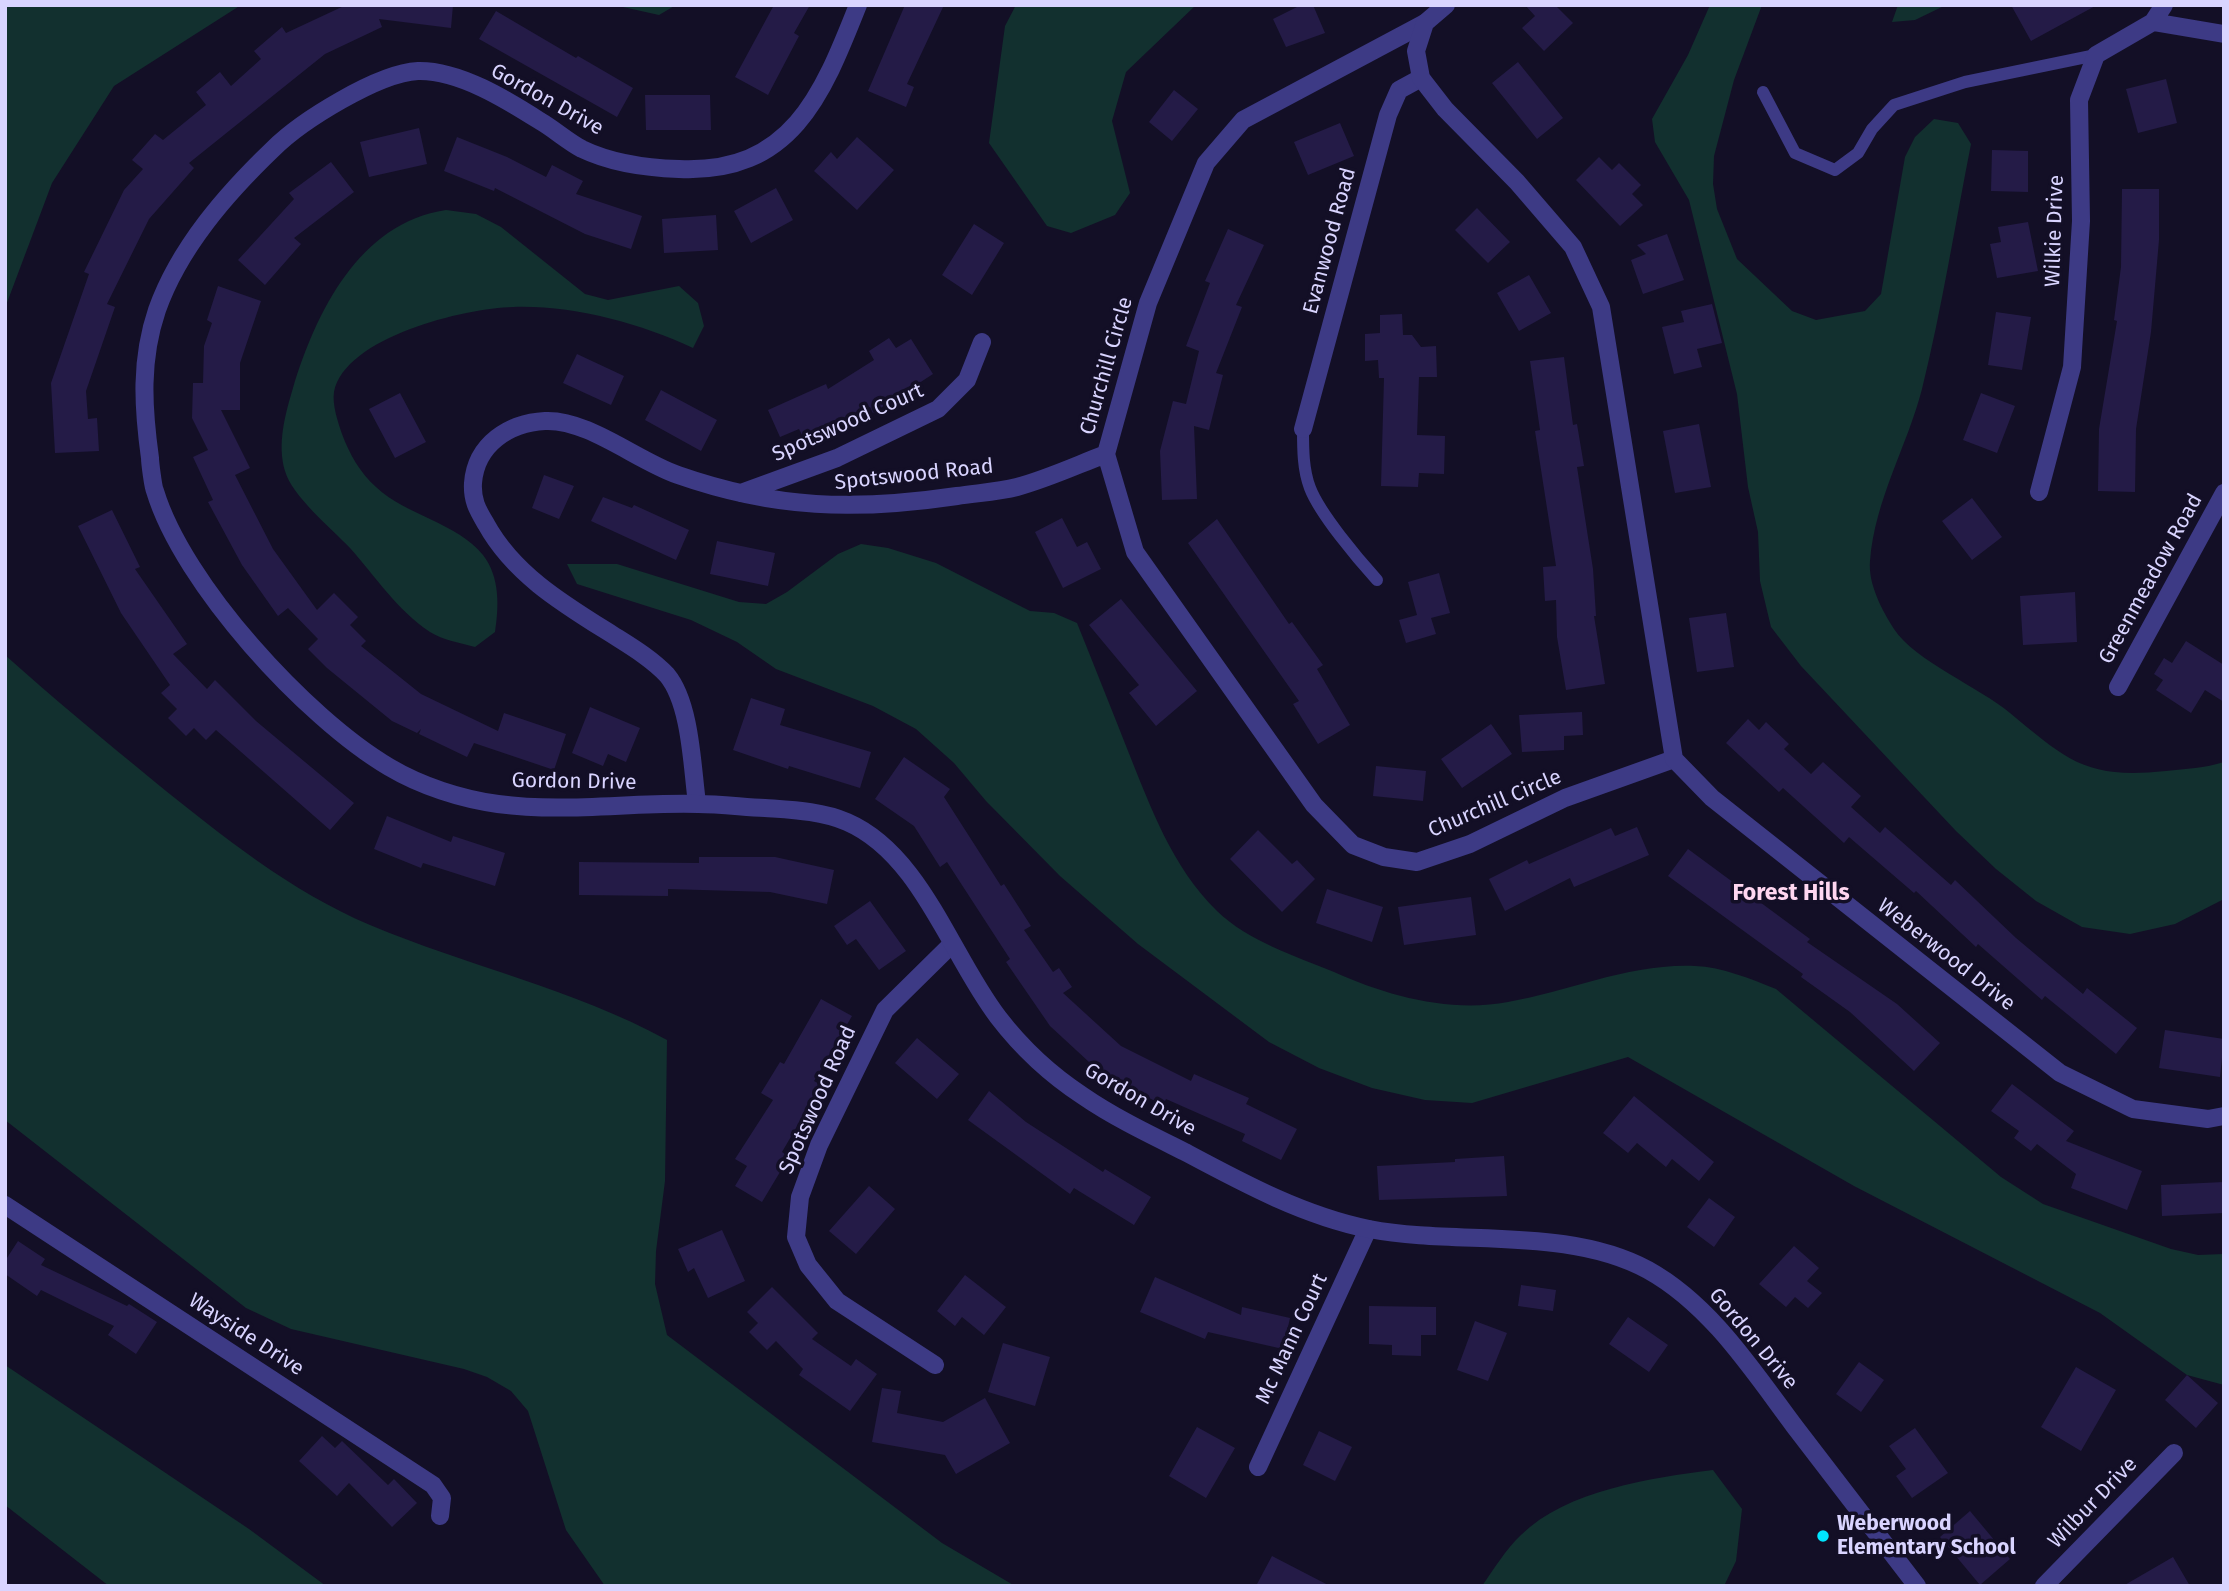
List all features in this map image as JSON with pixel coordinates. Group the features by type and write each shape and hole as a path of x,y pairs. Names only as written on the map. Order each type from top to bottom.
{"street":[{"name":"Gordon Drive","path":"858,5 831,74 800,122 755,160 709,170 646,167 585,151 534,116 466,82 419,71 377,83 295,128 247,174 205,223 174,273 157,311 146,358 142,398 155,492 190,564 252,648 308,705 391,769 427,786 498,804 582,809 697,803 812,812 842,820 861,829 897,860 996,1015 1056,1076 1087,1099 1269,1197 1368,1229 1593,1249 1646,1270 1694,1303 1743,1358 1917,1586"},
{"name":"Churchill Circle","path":"1446,5 1425,23 1243,120 1206,163 1148,303 1106,454 1135,552 1314,805 1353,845 1384,857 1416,862 1470,844 1565,798 1674,759"},
{"path":"2096,55 2152,22 2164,5"},
{"path":"2152,22 2224,34"},
{"path":"1425,23 1416,51 1421,78 1445,109 1517,182 1573,247 1601,307 1674,759"},
{"name":"Wilkie Drive","path":"2039,492 2072,367 2081,221 2079,100 2096,55"},
{"name":"Evanwood Road","path":"1303,429 1388,115 1399,90 1421,78"},
{"name":"Spotswood Court","path":"741,493 836,458 939,409 967,380 982,342"},
{"name":"Spotswood Road","path":"697,803 685,715 668,677 642,653 556,600 498,547 472,499 474,473 481,453 498,436 516,425 547,421 580,427 654,467 741,493 786,503 835,507 917,502 1017,487 1106,454"},
{"name":"Greenmeadow Road","path":"2118,687 2224,493"},
{"name":"Weberwood Drive","path":"1674,759 1712,798 2060,1073 2133,1108 2208,1119 2224,1116"},
{"name":"Spotswood Road","path":"935,1365 838,1301 808,1265 796,1237 800,1197 819,1145 885,1010 953,944"},
{"name":"Wayside Drive","path":"5,1205 433,1485 442,1497 440,1516"},
{"name":"Mc Mann Court","path":"1258,1468 1368,1229"},
{"name":"Wilbur Drive","path":"2044,1586 2174,1453"}],"lane":[{"path":"1763,92 1795,153 1835,170 1858,153 1872,129 1894,105 1965,82 2096,55"},
{"path":"1303,429 1303,458 1310,489 1363,565 1377,580"}],"green space":[{"path":"5,5 241,5 114,86 52,183 5,308"},
{"path":"614,5 676,5 659,15"},
{"path":"1016,5 1196,5 1126,72 1112,121 1130,193 1115,215 1071,233 1047,226 989,143 1005,26"},
{"path":"1710,5 1762,5 1734,80 1714,156 1713,184 1717,209 1737,259 1792,311 1816,320 1865,311 1881,294 1905,157 1915,137 1934,119 1958,123 1971,144 1922,389 1878,516 1873,538 1870,570 1874,588 1894,629 1904,641 1932,663 1997,703 2064,755 2097,769 2139,773 2195,768 2224,762 2224,899 2175,924 2130,934 2082,927 2036,901 1996,869 1956,831 1801,666 1771,627 1760,581 1758,532 1748,487 1737,394 1689,200 1655,142 1652,119 1688,55"},
{"path":"1898,5 1946,5 1915,20 1892,22"},
{"path":"446,210 476,214 501,227 585,294 608,300 679,286 698,303 704,326 693,348 605,317 536,307 492,309 466,313 410,329 383,341 360,356 343,373 334,392 336,413 348,448 365,475 388,497 472,544 489,564 497,592 495,632 475,647 430,632 397,603 350,548 295,491 285,471 282,450 285,419 303,359 314,330 346,275 365,252 389,233 415,218"},
{"path":"861,544 888,548 936,563 1030,611 1054,613 1077,623 1164,836 1201,894 1229,922 1243,931 1288,954 1354,981 1397,995 1441,1004 1486,1005 1508,1002 1624,973 1671,966 1716,969 1776,989 2001,1177 2043,1204 2171,1249 2198,1255 2224,1254 2224,1385 2187,1375 2100,1313 1854,1186 1628,1057 1472,1103 1425,1100 1372,1088 1319,1068 1269,1042 1138,944 1060,876 986,801 954,763 916,729 873,706 776,669 737,642 691,620 577,584 567,564 617,564 739,602 766,604 787,592 838,554"},
{"path":"5,655 155,782 258,861 312,896 370,925 595,1006 667,1040 665,1181 656,1251 655,1284 667,1335 942,1543 1015,1586 605,1586 566,1530 528,1411 511,1391 487,1377 464,1369 291,1329 246,1308 5,1120"},
{"path":"5,1365 249,1529 326,1586 109,1586 5,1505"},
{"path":"1713,1470 1742,1509 1736,1561 1724,1586 1482,1586 1521,1535 1562,1507 1637,1482"}],"building":[{"path":"346,5 453,5 451,28 379,19 382,27 325,54 189,163 194,168 149,219 107,304 115,307 86,391 88,419 97,418 99,451 55,453 51,383 89,274 84,272 124,190 143,169 132,160 155,134 163,140 206,105 196,92 220,72 231,86 261,59 254,51 282,27 286,33"},
{"path":"774,5 810,5 794,33 799,36 768,95 735,77"},
{"path":"905,5 944,5 907,84 914,87 906,107 868,91"},
{"path":"1301,5 1313,5 1325,33 1286,47 1273,19"},
{"path":"1525,5 1555,5 1573,23 1544,51 1522,28 1535,16"},
{"path":"2011,5 2097,5 2031,41"},
{"path":"496,11 633,88 617,117 479,39"},
{"path":"1518,62 1563,118 1537,139 1492,83"},
{"path":"2166,79 2177,123 2138,133 2126,89"},
{"path":"1174,90 1198,109 1172,141 1149,122"},
{"path":"645,95 710,95 711,130 646,130"},
{"path":"1340,123 1354,156 1308,175 1294,142"},
{"path":"419,128 427,164 369,177 360,142"},
{"path":"457,137 507,157 546,177 552,165 583,181 576,194 642,216 631,249 585,234 495,188 494,191 444,171"},
{"path":"857,137 894,170 857,210 814,171 831,152 837,159"},
{"path":"1992,150 2028,151 2028,192 1991,191"},
{"path":"1599,157 1612,170 1619,163 1641,185 1632,194 1643,205 1620,226 1576,180"},
{"path":"331,162 354,192 294,238 301,244 265,285 238,260 294,199 289,193"},
{"path":"776,188 793,220 751,243 734,211"},
{"path":"2122,189 2159,189 2159,240 2151,332 2136,429 2135,492 2098,491 2099,429 2117,321 2114,320 2121,267"},
{"path":"1477,208 1510,242 1488,263 1455,230"},
{"path":"716,215 718,250 664,253 662,219"},
{"path":"2028,222 2038,271 1997,278 1990,244 2001,242 1998,227"},
{"path":"974,224 1004,243 972,295 942,275"},
{"path":"1228,229 1264,245 1236,305 1242,307 1216,373 1223,375 1209,430 1194,426 1197,499 1162,500 1160,451 1173,401 1186,404 1199,351 1186,346 1210,283 1205,281"},
{"path":"1667,234 1684,280 1643,294 1631,260 1646,254 1637,245"},
{"path":"1529,275 1551,313 1519,331 1497,293"},
{"path":"218,286 261,301 240,363 240,410 221,410 250,468 235,475 273,549 317,610 334,593 358,617 350,625 366,641 361,646 421,694 498,731 504,713 566,734 554,770 474,743 467,757 419,734 421,729 417,733 392,721 308,649 318,639 288,608 278,616 242,565 208,502 213,500 193,457 208,450 192,418 193,383 203,383 204,346 212,323 207,320"},
{"path":"1712,304 1722,343 1697,349 1702,367 1674,374 1662,327 1684,322 1681,311"},
{"path":"1996,312 2031,317 2022,370 1988,365"},
{"path":"1402,314 1403,335 1412,335 1421,347 1436,346 1437,377 1419,377 1417,435 1445,436 1444,474 1419,473 1418,487 1381,486 1384,378 1379,378 1378,360 1365,361 1365,334 1380,333 1380,315"},
{"path":"889,338 896,348 911,339 933,374 873,413 870,407 803,437 799,429 780,437 768,410 826,384 828,389 874,360 869,351"},
{"path":"577,354 624,376 611,405 563,383"},
{"path":"1564,357 1573,425 1577,424 1584,466 1577,467 1593,569 1594,616 1605,684 1566,690 1557,637 1556,600 1545,601 1543,567 1556,566 1535,431 1540,430 1530,361"},
{"path":"661,390 717,420 701,451 645,420"},
{"path":"400,393 426,442 395,458 369,409"},
{"path":"1981,393 2015,406 1997,453 1963,440"},
{"path":"1699,424 1711,487 1675,493 1663,431"},
{"path":"544,475 574,486 559,519 532,508"},
{"path":"603,497 632,508 634,505 689,530 676,560 591,521"},
{"path":"1972,498 2002,537 1972,560 1942,521"},
{"path":"112,510 140,567 135,569 187,644 173,654 207,689 215,680 256,721 354,803 330,830 216,730 206,740 194,728 186,736 168,718 177,709 161,693 170,685 121,613 78,526"},
{"path":"1062,518 1077,547 1087,542 1101,569 1063,588 1035,532"},
{"path":"1217,519 1289,624 1292,622 1323,665 1317,669 1350,725 1318,744 1293,704 1299,701 1188,543"},
{"path":"717,541 775,553 768,586 710,574"},
{"path":"1439,573 1450,613 1431,618 1436,634 1406,643 1399,620 1417,615 1408,582"},
{"path":"2075,592 2077,642 2023,645 2020,596"},
{"path":"1121,599 1197,691 1156,726 1129,693 1139,685 1089,625"},
{"path":"1726,613 1734,667 1697,672 1689,618"},
{"path":"2186,641 2224,665 2224,702 2205,690 2191,713 2156,690 2163,680 2154,674 2164,658 2172,663"},
{"path":"751,698 785,709 780,725 871,752 860,788 789,766 788,769 733,750"},
{"path":"590,707 640,728 626,762 608,754 603,766 572,753"},
{"path":"1582,712 1583,735 1564,736 1564,750 1522,752 1519,715"},
{"path":"1748,719 1759,730 1766,722 1789,744 1784,749 1811,774 1823,762 1861,796 1851,807 1880,833 1885,827 1951,885 1955,880 2016,938 2083,994 2087,988 2137,1028 2116,1054 2045,996 2042,1000 1978,944 1976,947 1916,891 1914,893 1849,837 1844,843 1783,788 1779,792 1726,743"},
{"path":"1491,724 1512,754 1462,788 1441,759"},
{"path":"904,757 950,789 944,797 1001,886 1004,884 1031,926 1024,930 1053,972 1059,968 1072,987 1063,993 1121,1046 1191,1081 1194,1074 1249,1098 1246,1104 1297,1129 1281,1160 1242,1141 1245,1134 1166,1099 1163,1105 1102,1074 1050,1026 1006,962 1010,959 947,862 940,867 914,826 875,799"},
{"path":"1376,766 1426,771 1423,801 1373,796"},
{"path":"387,816 451,842 453,836 505,853 495,886 423,863 421,868 374,849"},
{"path":"1637,827 1649,855 1574,887 1570,878 1505,911 1489,879 1527,860 1529,864 1611,828 1615,836"},
{"path":"1258,830 1292,864 1297,860 1315,879 1282,912 1230,859"},
{"path":"1688,849 1810,939 1807,942 1897,1004 1940,1043 1914,1071 1850,1012 1801,977 1803,974 1668,876"},
{"path":"699,857 775,857 834,870 827,904 770,892 668,889 668,896 579,895 579,862 699,863"},
{"path":"1327,889 1383,907 1372,942 1316,923"},
{"path":"1471,897 1476,935 1404,945 1398,907"},
{"path":"870,901 906,951 879,970 856,939 847,945 834,926"},
{"path":"821,999 852,1016 814,1081 821,1085 782,1152 789,1157 762,1202 735,1186 747,1166 735,1159 773,1100 761,1093 780,1062 784,1064"},
{"path":"2165,1030 2224,1039 2220,1077 2159,1068"},
{"path":"917,1038 959,1074 937,1099 895,1063"},
{"path":"2012,1084 2074,1131 2066,1141 2142,1171 2127,1210 2071,1188 2076,1174 2037,1144 2031,1151 2014,1138 2019,1131 1991,1111"},
{"path":"989,1091 1026,1122 1103,1172 1105,1169 1151,1197 1134,1225 1074,1188 1070,1194 968,1120"},
{"path":"1634,1096 1714,1162 1699,1181 1672,1159 1666,1167 1637,1143 1628,1153 1603,1133"},
{"path":"1504,1156 1507,1196 1379,1200 1377,1166 1455,1162 1455,1159"},
{"path":"2224,1182 2224,1213 2162,1216 2161,1185"},
{"path":"869,1186 895,1209 856,1254 829,1231"},
{"path":"1709,1198 1735,1217 1714,1247 1687,1227"},
{"path":"722,1230 745,1281 708,1298 694,1268 688,1272 678,1249"},
{"path":"18,1241 45,1259 41,1265 127,1306 129,1304 157,1322 136,1354 108,1335 114,1326 41,1290 37,1296 5,1274 5,1261"},
{"path":"1794,1246 1819,1268 1807,1281 1822,1293 1808,1308 1795,1297 1786,1307 1759,1284"},
{"path":"965,1275 1006,1307 984,1335 962,1317 955,1326 937,1311"},
{"path":"1155,1277 1241,1315 1242,1307 1290,1318 1283,1349 1208,1332 1205,1339 1140,1312"},
{"path":"1521,1285 1556,1290 1553,1311 1518,1306"},
{"path":"772,1287 818,1333 812,1339 851,1366 856,1359 877,1374 850,1411 799,1375 803,1369 776,1341 767,1350 749,1332 758,1323 747,1312"},
{"path":"1369,1306 1436,1307 1436,1335 1421,1335 1421,1356 1392,1355 1392,1345 1369,1344"},
{"path":"1628,1317 1668,1345 1649,1372 1609,1344"},
{"path":"1475,1321 1507,1333 1488,1381 1457,1370"},
{"path":"1003,1343 1050,1357 1035,1406 988,1392"},
{"path":"1859,1362 1884,1380 1861,1412 1836,1394"},
{"path":"2076,1367 2116,1390 2081,1451 2041,1427"},
{"path":"2187,1375 2218,1403 2196,1428 2165,1400"},
{"path":"882,1388 901,1391 897,1413 943,1422 985,1398 1010,1443 956,1474 945,1455 872,1442"},
{"path":"1197,1427 1235,1448 1206,1498 1169,1476"},
{"path":"1915,1428 1948,1473 1912,1498 1896,1476 1906,1469 1889,1446"},
{"path":"1319,1431 1352,1447 1335,1481 1303,1465"},
{"path":"322,1436 335,1448 342,1441 388,1485 394,1479 417,1503 392,1527 349,1483 337,1496 299,1461"},
{"path":"1970,1511 2010,1559 1980,1585 1940,1537"},
{"path":"1272,1556 1330,1586 1256,1586"},
{"path":"2173,1557 2190,1586 2123,1586"}],"place":[{"name":"Weberwood Elementary School","path":"1823,1536"}],"district":[{"name":"Forest Hills","path":"1791,894"}]}
